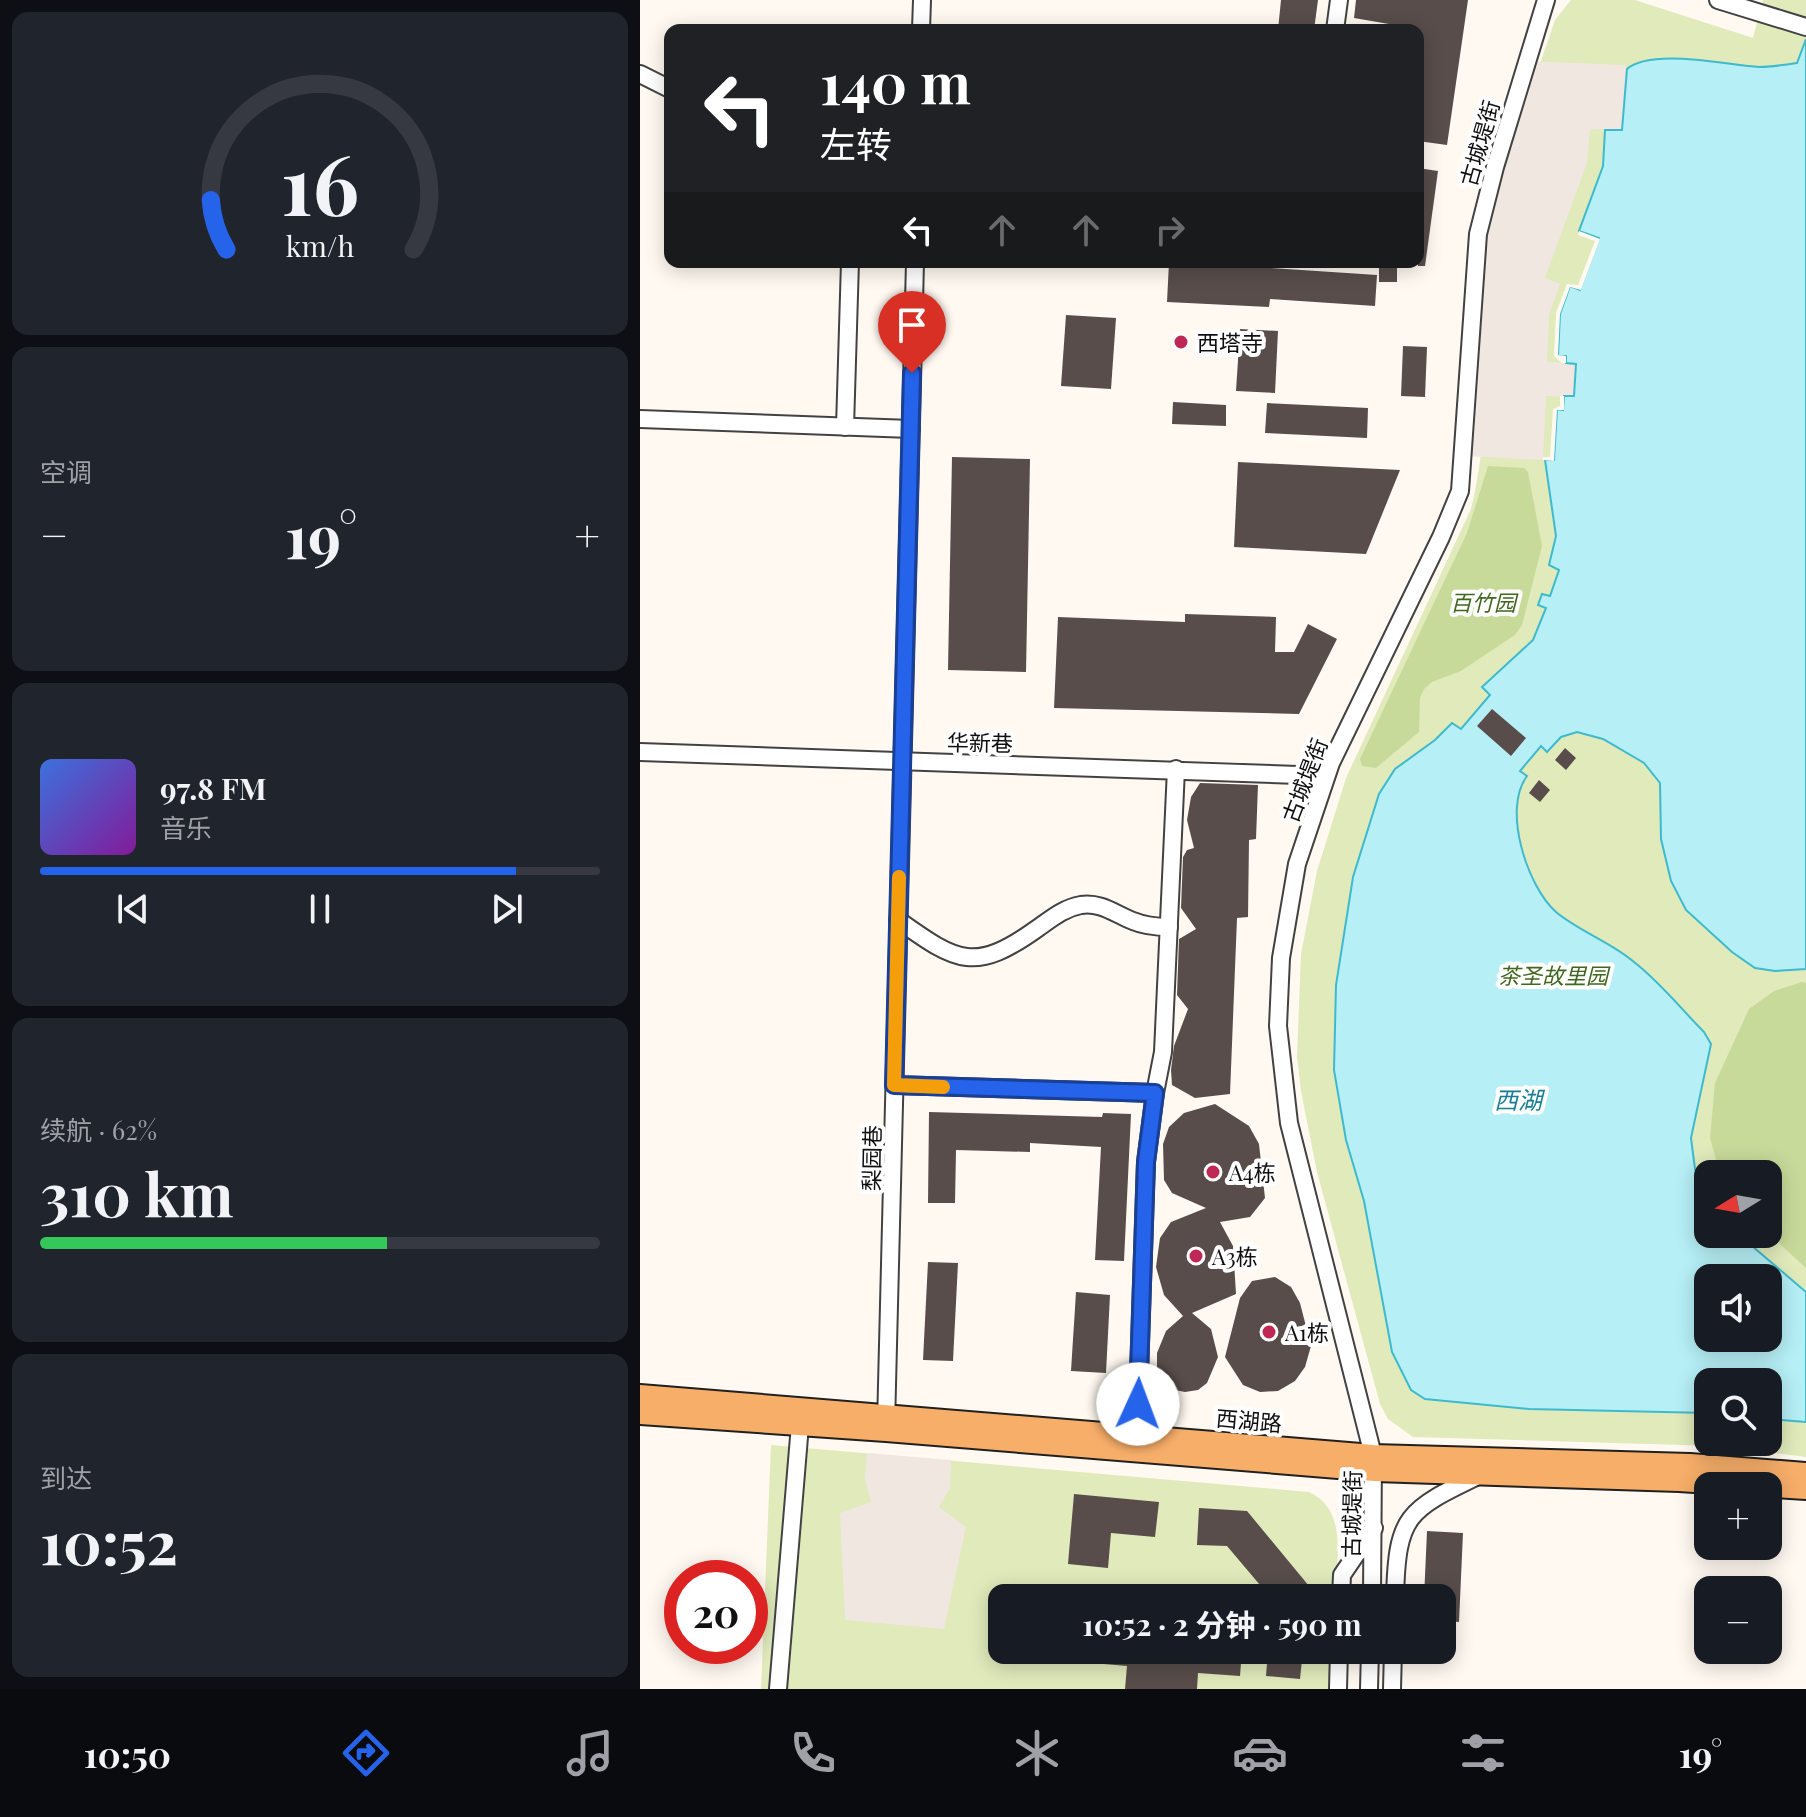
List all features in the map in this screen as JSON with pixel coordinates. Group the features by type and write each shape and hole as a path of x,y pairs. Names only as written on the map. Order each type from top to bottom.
{"main road":[{"name":"西湖路","path":"640,1395 886,1422 1374,1463 1690,1464 1806,1473"},
{"name":"西湖路","path":"640,1414 800,1425 886,1422 1137,1435 1481,1475 1806,1489"}],"street":[{"path":"921,24 922,0"},
{"path":"1336,24 1339,0"},
{"name":"古城堤街","path":"1372,1584 1374,1463 1303,1189 1280,1061 1279,993 1284,928 1297,864 1326,776 1460,491 1478,234 1546,0"},
{"path":"1718,0 1806,27"},
{"path":"640,74 664,86"},
{"path":"845,427 850,268"},
{"name":"梨园巷","path":"886,1422 915,268"},
{"path":"640,419 911,429"},
{"name":"华新巷","path":"640,752 1326,776"},
{"path":"1137,1435 1146,1162 1163,1052 1176,769"},
{"path":"898,920 941,948 971,958 991,957 1006,951 1061,911 1081,905 1109,909 1147,926 1169,927"},
{"path":"894,1085 1155,1093"},
{"path":"778,1689 800,1425"},
{"path":"1395,1584 1396,1549 1403,1529 1416,1511 1433,1498 1481,1475"},
{"path":"1342,1584 1342,1575 1374,1528"},
{"path":"1338,1689 1339,1664"},
{"path":"1369,1689 1370,1664"},
{"path":"1392,1689 1393,1664"}],"green space":[{"name":"西湖","path":"1571,0 1635,0 1753,38 1763,0 1806,0 1806,1457 1782,1454 1782,1368 1694,1368 1694,1445 1413,1437 1388,1419 1380,1404 1317,1172 1297,1057 1301,954 1317,871 1346,778 1471,509 1485,410 1491,243 1501,186 1555,20"},
{"name":"百竹园","path":"1488,466 1524,468 1528,472 1542,546 1522,625 1515,635 1461,671 1432,682 1424,689 1420,698 1419,732 1376,768 1362,766 1360,759 1467,533"},
{"path":"1806,983 1806,1268 1782,1246 1782,1160 1716,1160 1710,1138 1715,1083 1749,1009 1774,991"},
{"path":"771,1445 1309,1492 1322,1500 1335,1524 1338,1553 1336,1584 988,1584 988,1664 1333,1664 1332,1689 761,1689 762,1664 768,1664 766,1560"}],"shaded area":[{"path":"1526,61 1626,65 1622,131 1590,129 1587,163 1545,278 1560,284 1549,315 1547,362 1576,363 1574,397 1546,396 1543,460 1465,456 1475,274"},
{"path":"867,1453 951,1460 950,1488 939,1507 966,1527 944,1629 845,1620 840,1513 871,1502 865,1479"}],"water":[{"name":"西湖","path":"1806,39 1806,969 1775,971 1755,968 1732,952 1686,910 1671,881 1661,839 1660,783 1644,763 1603,739 1577,732 1561,737 1547,752 1541,746 1520,771 1527,776 1520,790 1517,808 1521,847 1545,900 1565,919 1644,970 1704,1032 1711,1044 1691,1138 1694,1248 1754,1248 1773,1264 1694,1264 1694,1352 1782,1352 1782,1272 1806,1292 1806,1422 1782,1420 1782,1368 1694,1368 1694,1413 1529,1409 1425,1399 1411,1390 1392,1352 1364,1201 1346,1140 1334,1070 1336,985 1353,877 1379,794 1395,769 1435,740 1452,723 1461,729 1490,695 1482,687 1533,640 1546,608 1538,605 1542,594 1550,596 1559,570 1549,565 1556,536 1545,460 1554,460 1557,409 1563,410 1564,396 1574,396 1576,364 1566,363 1566,356 1558,356 1560,314 1570,286 1580,290 1599,238 1579,231 1603,166 1605,130 1622,130 1627,69 1638,63 1671,59 1773,66 1797,63"}],"pier":[{"path":"1579,231 1600,239 1581,290 1570,287 1560,314 1558,355 1566,356 1566,363 1562,363 1554,356 1556,313 1567,284 1578,285 1595,241 1578,235"},
{"path":"1560,396 1564,396 1564,410 1557,410 1554,461 1543,460 1543,457 1550,457 1553,409 1560,406"}],"building":[{"path":"1281,0 1318,0 1315,24 1279,24"},
{"path":"1356,0 1468,0 1447,145 1424,142 1424,24 1389,24 1354,18"},
{"path":"1424,169 1438,171 1424,266"},
{"path":"1169,268 1271,268 1377,275 1375,306 1270,299 1269,307 1167,302"},
{"path":"1379,268 1397,268 1397,282 1379,282"},
{"path":"1066,315 1116,318 1111,389 1061,386"},
{"path":"1240,329 1278,331 1275,393 1236,391"},
{"path":"1403,346 1427,347 1425,397 1401,396"},
{"path":"1173,402 1226,405 1226,426 1172,424"},
{"path":"1267,403 1368,408 1367,438 1265,433"},
{"path":"952,457 1030,459 1026,672 948,670"},
{"path":"1238,462 1400,470 1366,554 1234,547"},
{"path":"1185,614 1276,617 1275,652 1294,652 1308,624 1337,639 1299,714 1054,708 1058,617 1185,622"},
{"path":"1492,709 1526,738 1511,756 1477,726"},
{"path":"1565,748 1576,758 1566,770 1555,760"},
{"path":"1539,780 1550,790 1540,802 1529,793"},
{"path":"1200,783 1258,785 1256,839 1249,840 1248,917 1237,918 1230,1094 1195,1098 1172,1085 1171,1070 1174,1046 1188,1009 1177,995 1179,939 1196,929 1181,908 1183,857 1187,850 1194,848 1187,820 1191,797"},
{"path":"1215,1104 1249,1126 1259,1144 1265,1198 1250,1217 1220,1222 1233,1246 1236,1294 1192,1313 1211,1329 1218,1357 1207,1383 1198,1390 1185,1392 1165,1388 1157,1375 1157,1353 1166,1331 1183,1316 1164,1295 1156,1267 1160,1238 1171,1222 1206,1208 1172,1193 1164,1180 1163,1144 1169,1127 1184,1113"},
{"path":"929,1112 1102,1117 1103,1113 1131,1114 1124,1261 1095,1260 1101,1147 1030,1143 1030,1152 956,1150 955,1203 928,1203"},
{"path":"928,1262 958,1263 953,1361 923,1360"},
{"name":"A1栋","path":"1275,1277 1291,1287 1300,1303 1311,1346 1305,1367 1295,1381 1278,1391 1260,1392 1243,1385 1225,1357 1240,1298 1252,1281"},
{"path":"1076,1292 1110,1295 1106,1373 1071,1371"},
{"path":"1074,1494 1159,1502 1155,1537 1111,1533 1108,1568 1068,1564"},
{"path":"1199,1508 1247,1511 1307,1584 1259,1584 1227,1546 1197,1545"},
{"path":"1427,1531 1463,1533 1459,1622 1456,1622 1456,1584 1425,1584"},
{"path":"1104,1664 1241,1664 1240,1676 1198,1673 1197,1689 1125,1689 1127,1666"},
{"path":"1267,1664 1302,1664 1300,1679 1266,1676"}],"slow traffic":[{"path":"899,877 894,1085 943,1087"}],"place":[{"name":"西塔寺","path":"1181,342"},
{"name":"A4栋","path":"1213,1172"},
{"name":"A3栋","path":"1196,1256"},
{"name":"A1栋","path":"1269,1332"}],"route":[{"path":"912,373 894,1085 1155,1093 1146,1162 1138,1404"}],"park label":[{"name":"茶圣故里园","path":"1553,975"}]}
